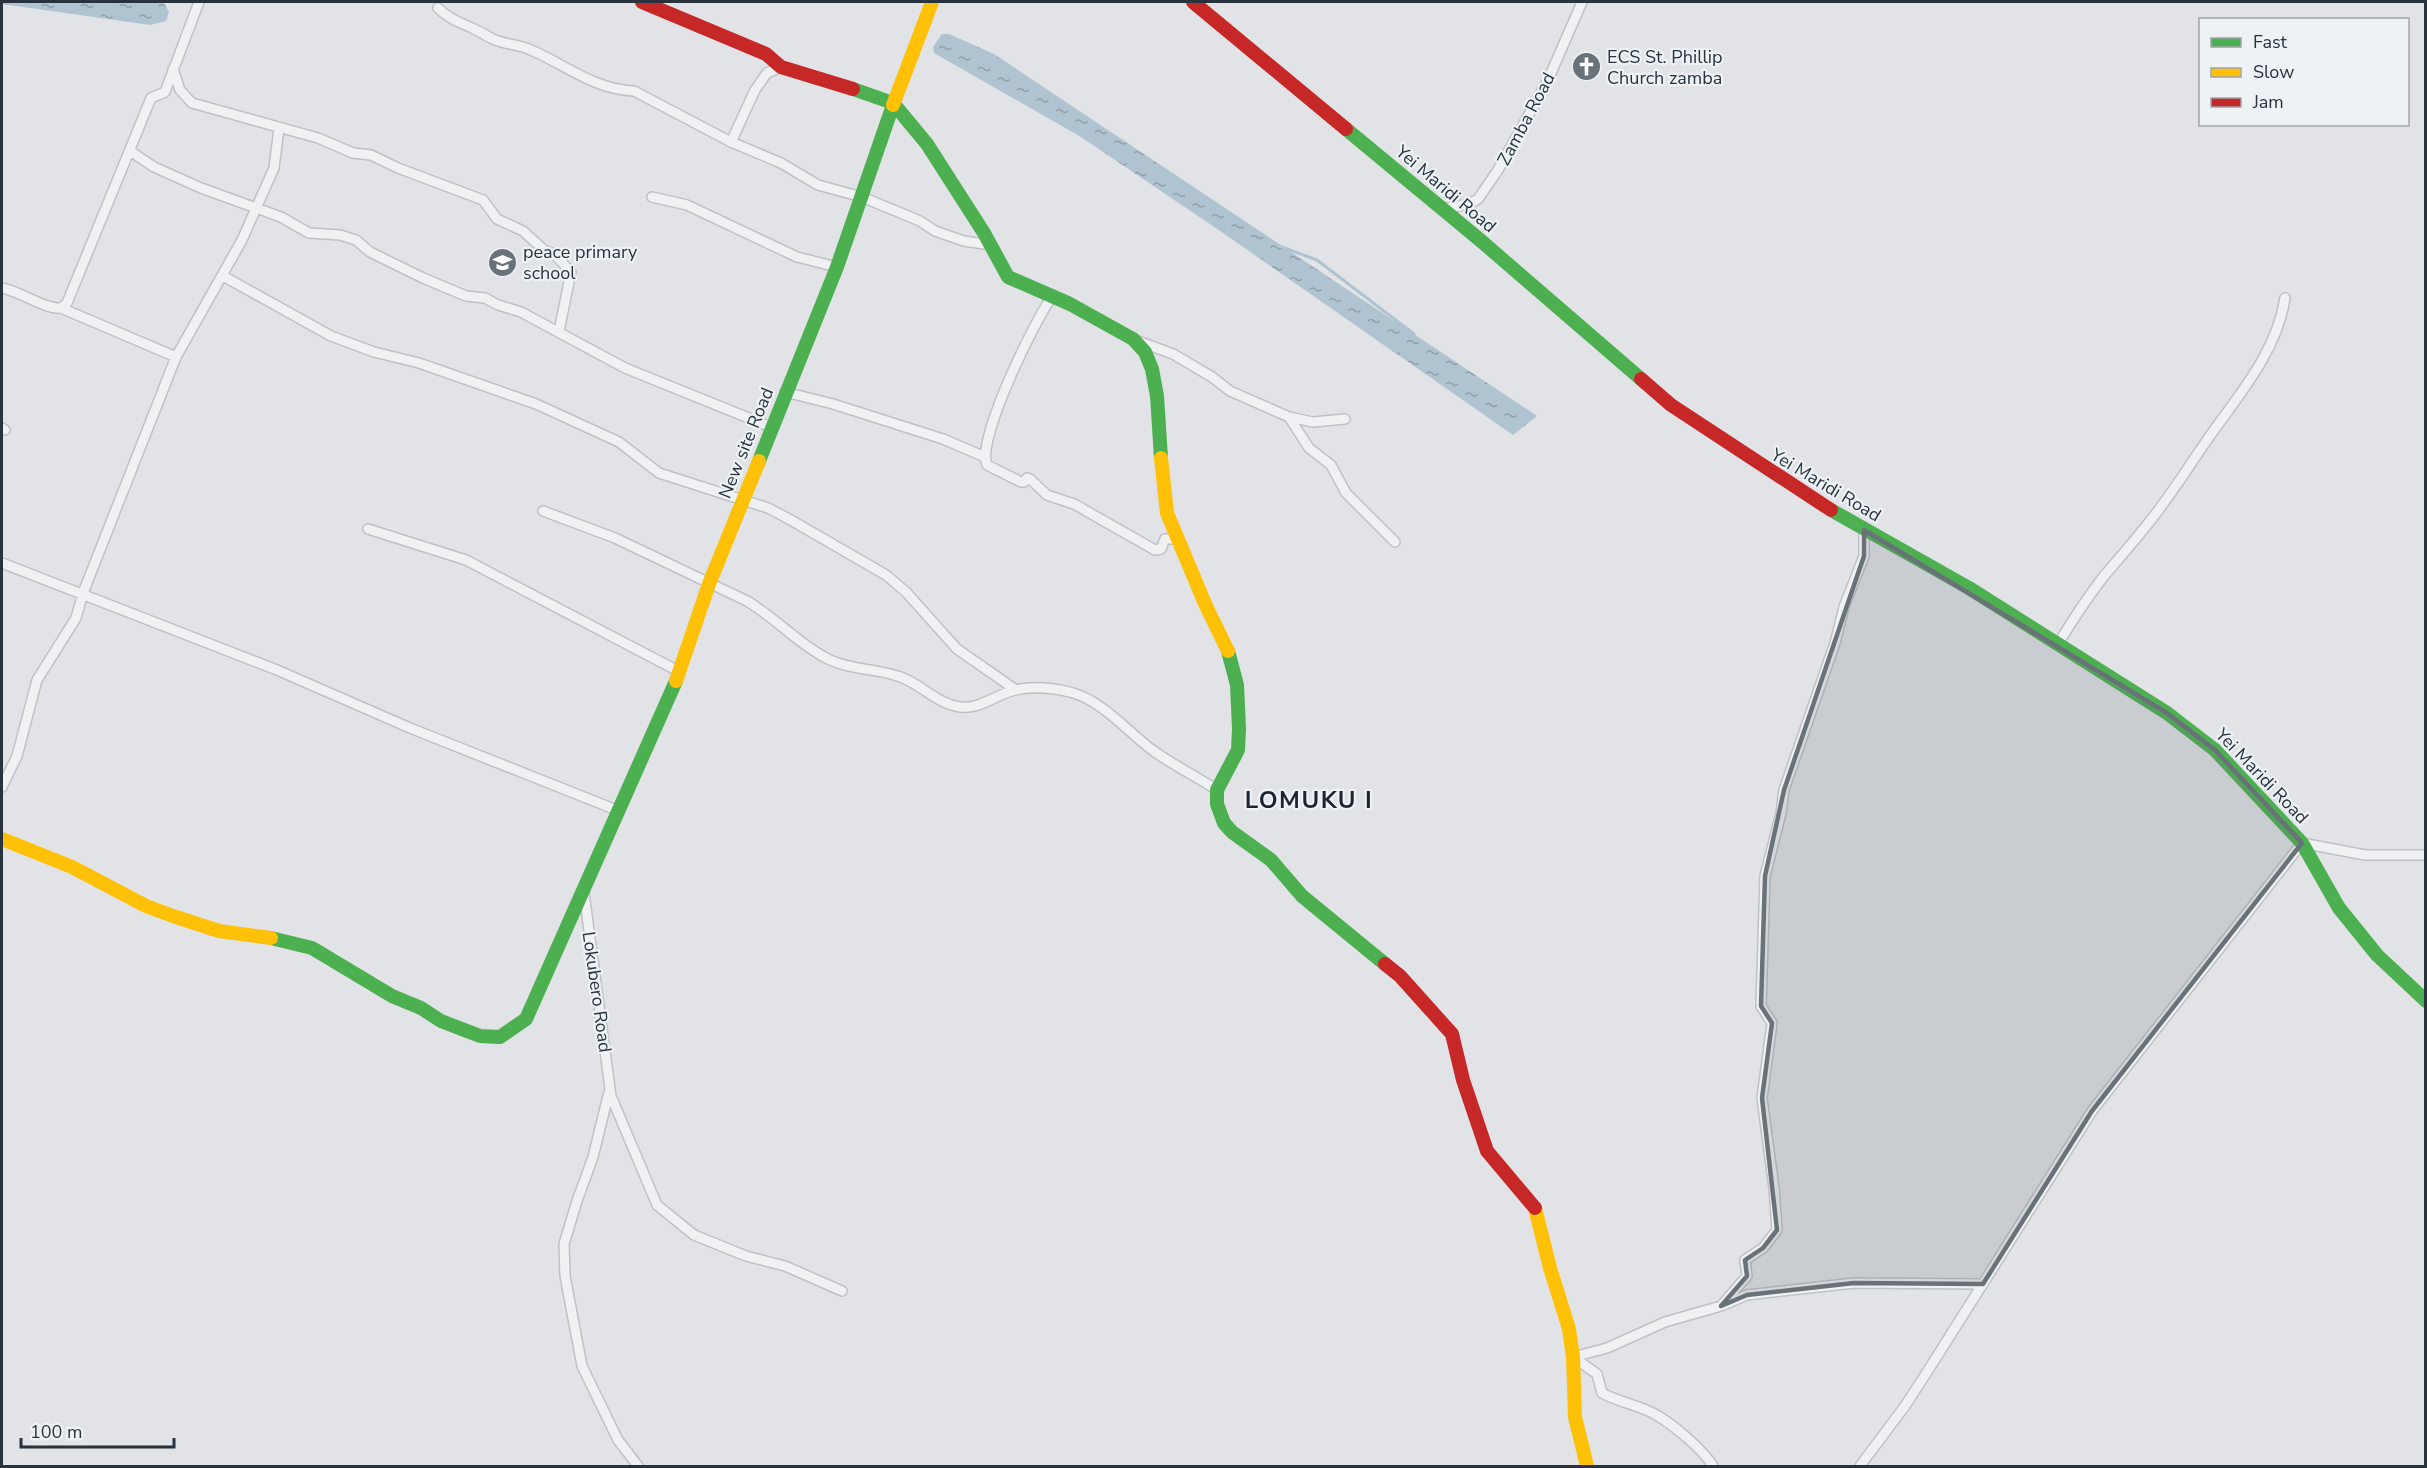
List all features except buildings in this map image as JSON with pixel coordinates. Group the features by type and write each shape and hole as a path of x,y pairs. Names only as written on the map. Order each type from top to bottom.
{"street":[{"path":"60,308 67,303 151,98 165,92 200,2"},
{"path":"642,2 766,54 781,67 823,78 893,103 927,144 991,245 1008,277 1053,295 1133,339 1173,354 1212,377 1230,391 1289,417 1313,422 1345,419"},
{"name":"New site Road","path":"2,839 72,867 146,906 173,916 219,931 270,938 312,948 392,996 421,1008 441,1021 480,1036 500,1037 526,1019 584,893 680,672 709,584 837,267 893,103 932,2"},
{"name":"Yei Maridi Road","path":"1193,2 1442,209 1671,405 1796,490 1969,588 2167,713 2215,750 2302,843 2339,908 2377,955 2426,1001"},
{"name":"Zamba Road","path":"1442,209 1469,204 1478,199 1498,170 1548,80 1582,2"},
{"path":"438,8 450,20 496,40 510,42 549,58 563,68 597,83 618,90 634,91 731,142 781,162 818,185 862,197 920,221 935,231 964,241 991,245"},
{"path":"731,142 755,90 767,73 781,67"},
{"path":"173,69 180,90 192,103 318,138 352,153 371,155 483,201 497,219 523,231 544,250 554,254 571,272 560,331"},
{"path":"2,788 17,756 37,680 76,618 83,593 176,357 223,276 274,168 279,128"},
{"path":"130,151 154,167 201,188 281,217 309,233 340,235 356,240 370,252 423,278 466,296 485,298 498,305 521,312 625,368 771,428"},
{"path":"652,197 687,205 796,257 837,267"},
{"path":"223,276 331,336 374,352 419,363 536,404 619,442 659,473 742,500 789,519 886,575 906,592 957,649 1016,690"},
{"path":"2,288 22,293 49,308 60,308 176,357"},
{"path":"1053,295 1032,329 1005,391 985,457 987,465 1021,482 1027,478 1030,479 1047,495 1084,509 1155,550 1161,549 1165,539 1178,539"},
{"path":"2058,644 2103,577 2155,515 2257,369 2282,317 2286,297"},
{"path":"1133,339 1145,352 1152,369 1157,396 1162,483 1167,513 1229,653 1237,685 1238,750 1217,790 1220,814 1224,824 1271,860 1302,896 1400,976 1452,1034 1463,1080 1487,1151 1535,1207 1550,1268 1569,1329 1573,1357 1575,1417 1587,1467"},
{"path":"785,392 833,404 943,439 985,457"},
{"path":"1289,417 1309,448 1331,465 1346,493 1395,542"},
{"path":"543,511 615,538 766,612 798,640 843,666 904,678 949,704 974,707 1016,690 1052,689 1071,692 1089,700 1112,715 1154,752 1217,790"},
{"path":"368,529 466,560 680,672"},
{"path":"1721,1305 1747,1276 1745,1260 1763,1248 1776,1230 1774,1188 1762,1098 1772,1023 1761,1006 1765,876 1781,813 1784,790 1835,644 1844,607 1864,556 1864,530"},
{"path":"2,563 277,670 410,728 620,811"},
{"path":"1860,1467 1905,1406 2092,1111 2302,843 2366,855 2426,855"},
{"name":"Lokubero Road","path":"584,893 610,1090"},
{"path":"610,1090 621,1123 657,1204 694,1235 746,1256 785,1266 842,1291"},
{"path":"610,1090 593,1157 576,1201 564,1244 565,1276 582,1366 618,1440 638,1467"},
{"path":"1573,1357 1607,1348 1665,1322 1748,1295 1854,1283 1983,1284"},
{"path":"1573,1357 1597,1374 1602,1393 1614,1400 1658,1415 1709,1460 1713,1467"}],"highlighted area":[{"path":"1864,530 2167,713 2215,750 2302,843 2092,1111 1983,1284 1854,1283 1747,1295 1721,1306 1747,1276 1745,1260 1763,1248 1777,1230 1762,1098 1772,1023 1761,1006 1765,876 1784,790 1864,556"}],"water":[{"path":"2,2 158,2 164,3 169,12 166,21 150,25 2,4"},
{"path":"942,34 949,34 994,54 1537,416 1513,435 1081,137 934,53 933,47"}],"waterway":[{"path":"1282,247 1317,260 1414,334"}],"traffic: fast":[{"path":"853,89 893,103 927,144 984,233 1008,277 1070,304 1133,339 1145,352 1152,369 1157,396 1161,458"},
{"path":"759,461 837,267 893,105"},
{"path":"1346,129 1480,240 1641,379"},
{"path":"1831,510 1969,588 2167,713 2215,750 2302,843 2339,908 2377,955 2426,1001"},
{"path":"1228,651 1237,685 1239,729 1238,750 1217,790 1217,804 1224,823 1232,832 1271,860 1302,896 1385,964"},
{"path":"271,938 312,948 392,996 421,1008 441,1021 480,1036 500,1037 526,1019 676,681"}],"traffic: slow":[{"path":"893,105 932,2"},
{"path":"1161,458 1167,513 1206,606 1228,651"},
{"path":"676,681 709,584 759,461"},
{"path":"2,839 72,867 146,906 173,916 219,931 271,938"},
{"path":"1535,1208 1569,1329 1573,1357 1575,1417 1587,1466"}],"traffic: jam":[{"path":"642,2 766,54 781,67 853,89"},
{"path":"1193,2 1346,129"},
{"path":"1641,379 1671,405 1831,510"},
{"path":"1385,964 1400,976 1452,1034 1463,1080 1487,1151 1535,1208"}],"place":[{"name":"ECS St. Phillip Church zamba","path":"1586,67"},
{"name":"peace primary school","path":"502,262"}],"district":[{"name":"LOMUKU I","path":"1309,800"}]}
